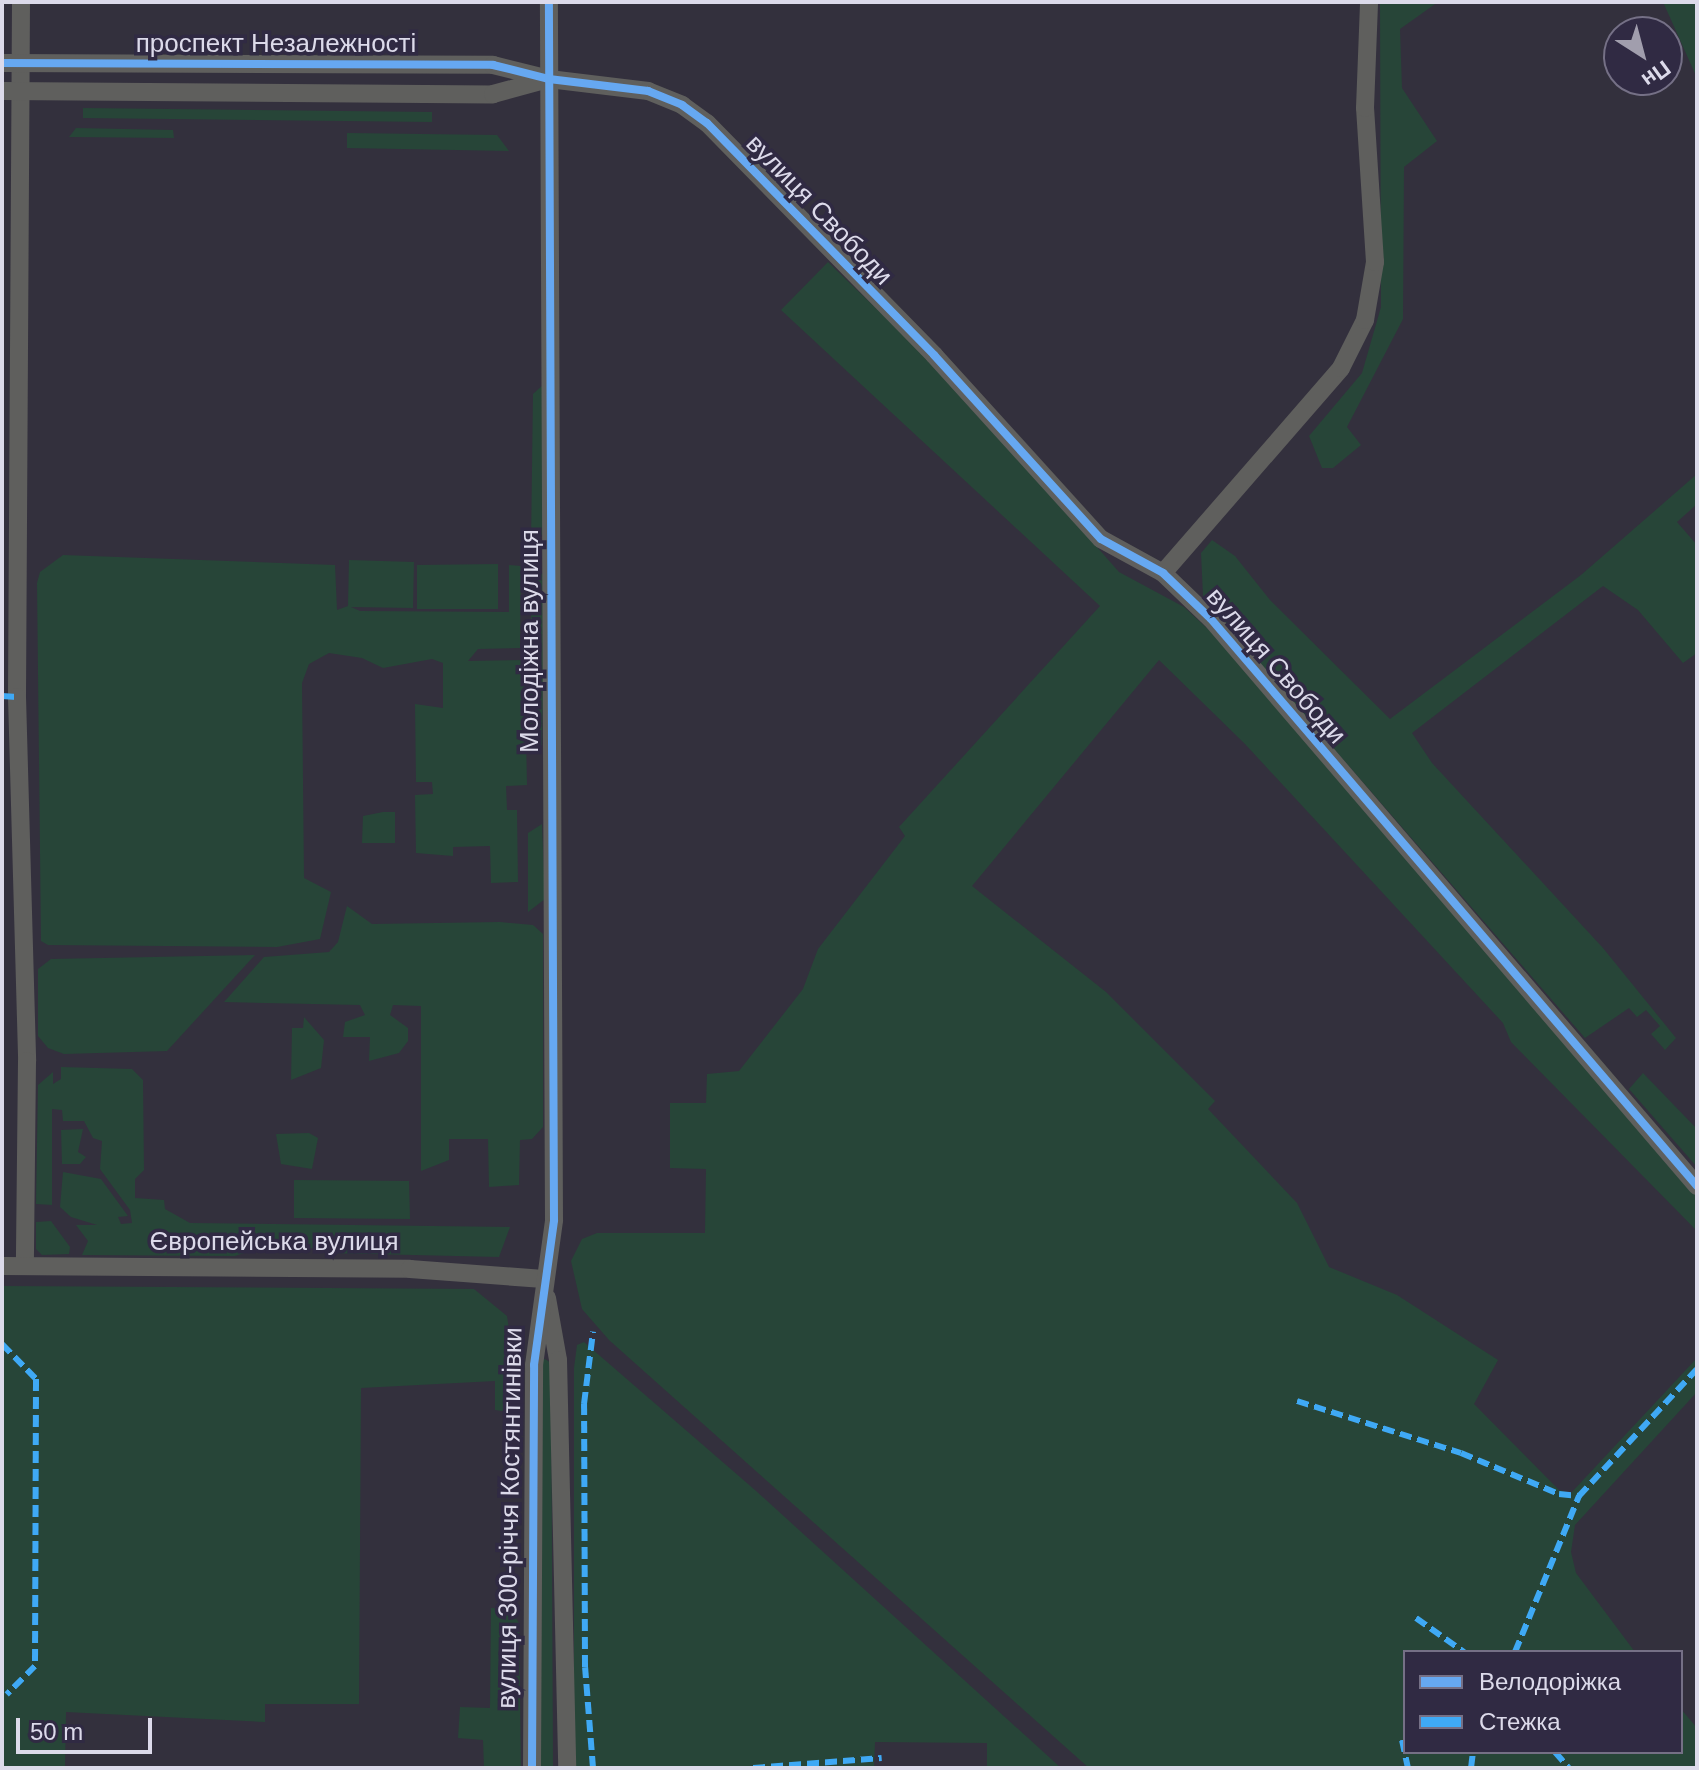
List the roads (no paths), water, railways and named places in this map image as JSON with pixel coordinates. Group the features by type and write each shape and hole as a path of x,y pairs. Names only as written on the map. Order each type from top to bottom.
{"street":[{"path":"21,2 21,63 11,91 10,697 27,1061 25,1266"},
{"name":"Молодіжна вулиця","path":"544,1279 554,1220 556,922 549,735 549,2"},
{"path":"1163,573 1341,368 1365,320 1375,262 1365,108 1369,2"},
{"name":"проспект Незалежності","path":"2,63 493,65 549,79"},
{"name":"проспект Незалежності","path":"11,91 493,94 549,79"},
{"name":"вулиця Свободи","path":"549,79 648,91 707,123 934,355 1101,539 1163,573 1211,619 1697,1186"},
{"name":"Європейська вулиця","path":"2,1266 410,1269 544,1279"},
{"name":"вулиця 300-річчя Костянтинівки","path":"532,1768 533,1378 544,1279"},
{"name":"вулиця 300-річчя Костянтинівки","path":"544,1279 558,1360 567,1768"}]}
